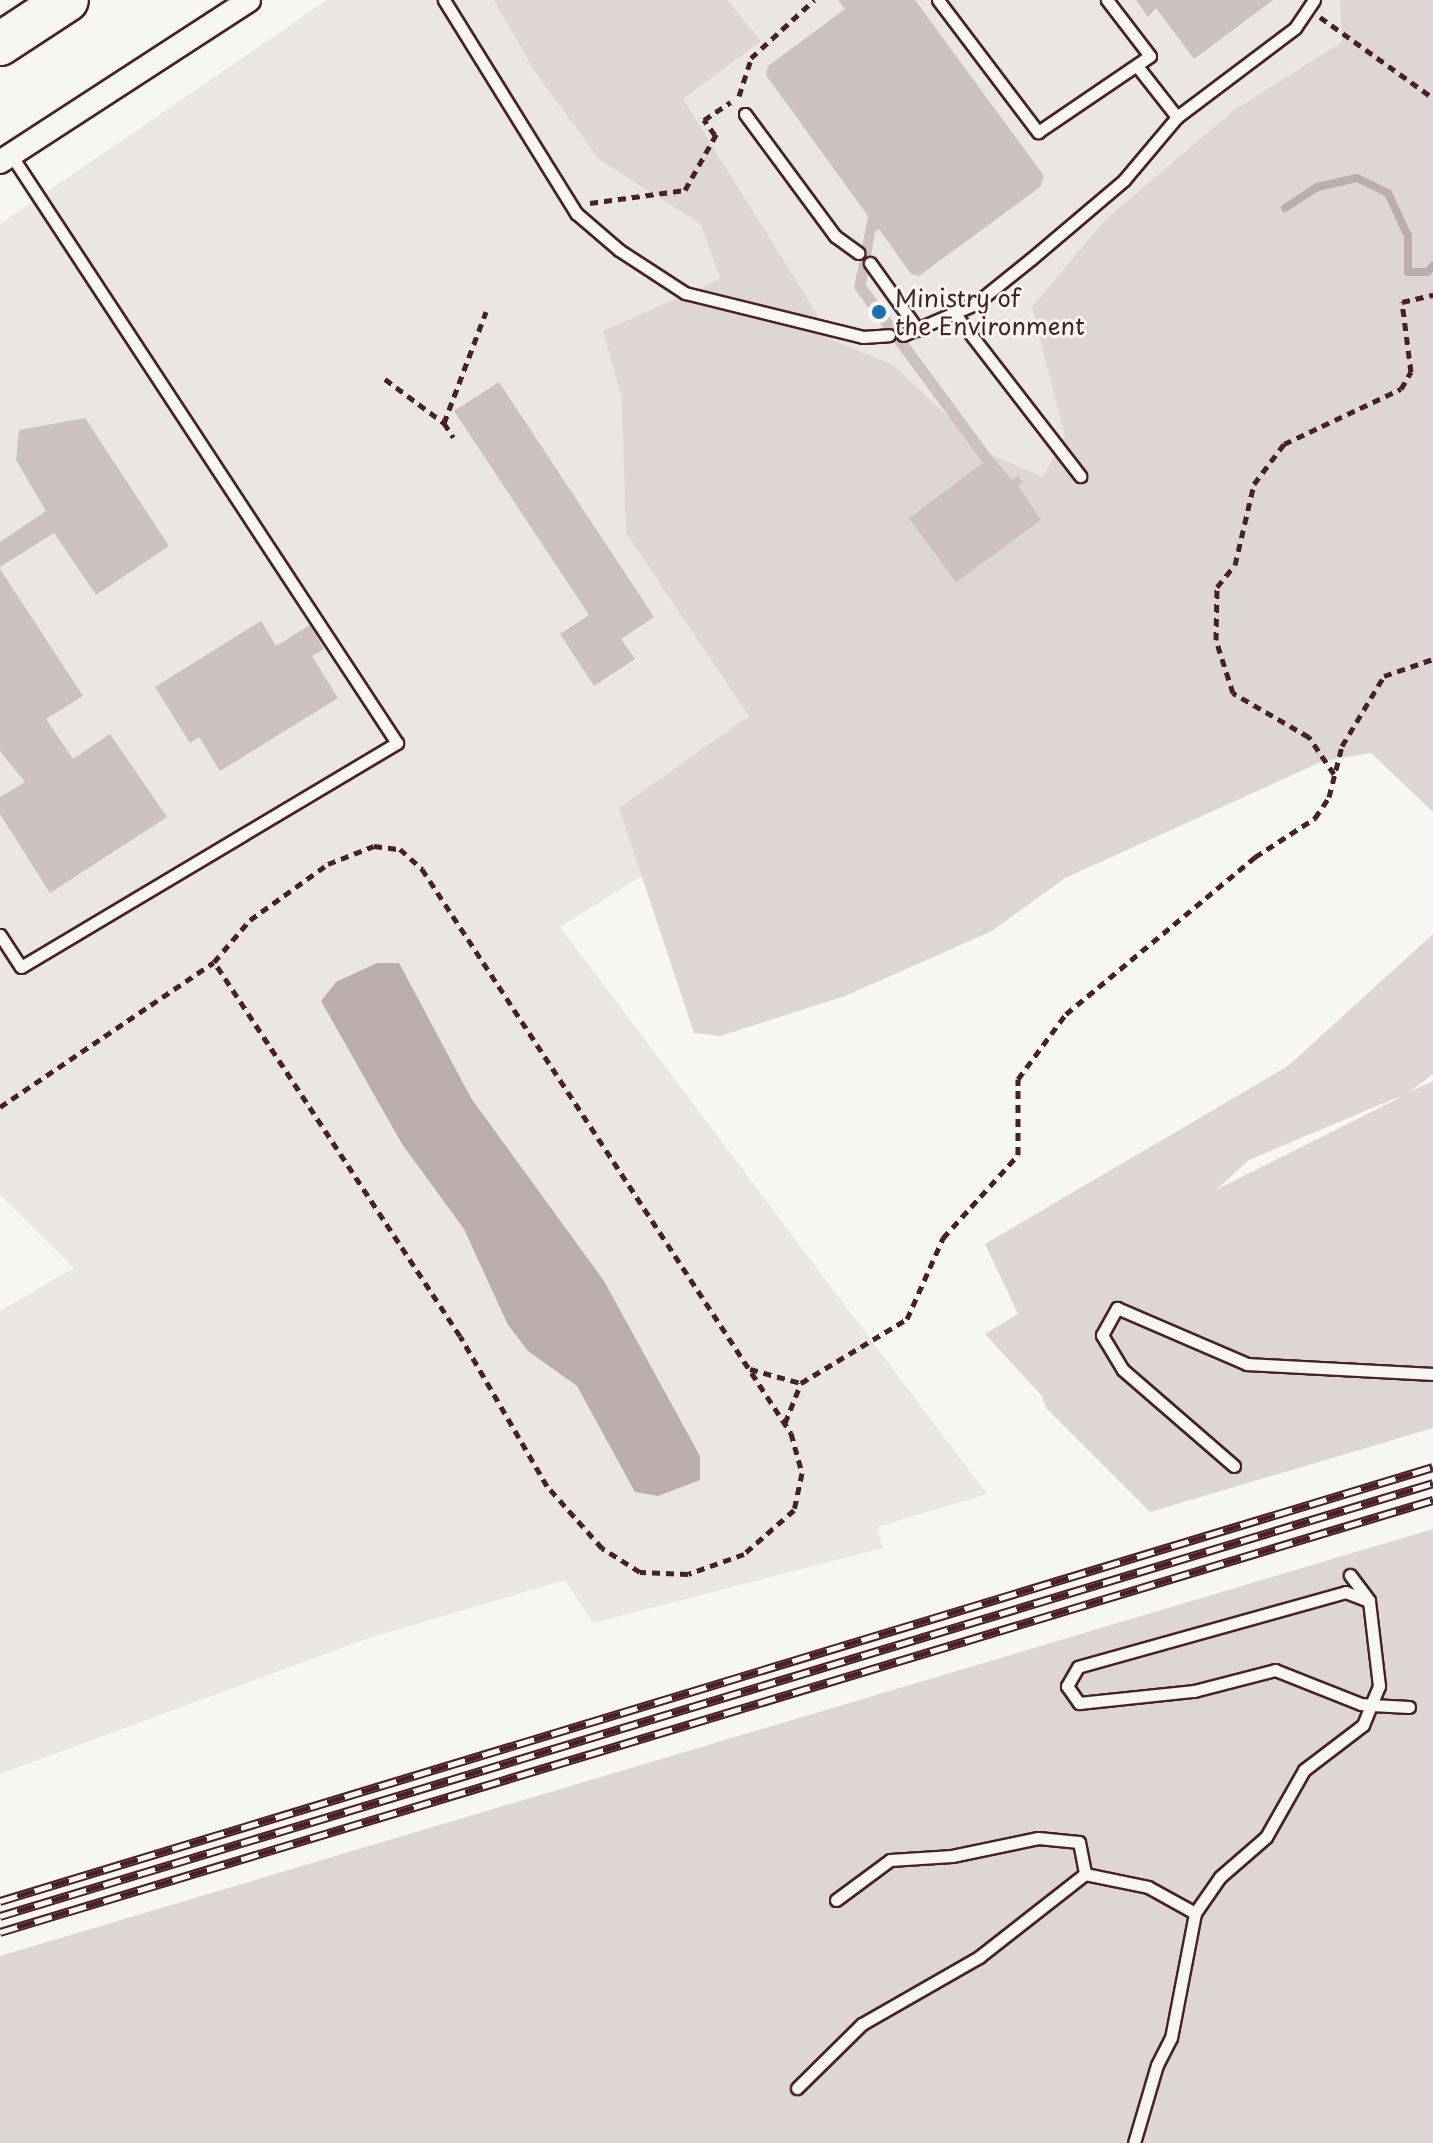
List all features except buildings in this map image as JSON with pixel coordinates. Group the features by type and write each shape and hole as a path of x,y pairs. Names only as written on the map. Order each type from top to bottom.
{"highway":[{"path":"0,44 67,0"}],"street":[{"path":"6,159 249,0"}],"lane":[{"path":"444,0 576,213 619,250 685,293 863,337 889,335"},
{"path":"938,0 1038,132 1150,56 1107,0"},
{"path":"903,335 975,304 1124,180 1177,117 1295,28 1312,5"},
{"path":"1137,66 1177,117"},
{"path":"745,114 835,236 858,253"},
{"path":"0,935 21,967 397,743 6,159"},
{"path":"870,263 918,330"},
{"path":"955,314 1080,476"},
{"path":"1234,1466 1123,1370 1102,1335 1117,1308 1247,1364 1433,1374"},
{"path":"1134,2143 1157,2065 1171,2038 1195,1913 1220,1877 1266,1837 1304,1770 1363,1725 1379,1686 1369,1601 1350,1575"},
{"path":"1369,1601 1346,1592 1142,1648 1078,1667 1067,1686 1079,1703 1194,1691 1275,1670 1371,1705 1409,1707"},
{"path":"836,1900 890,1860 952,1856 1038,1838 1079,1842 1085,1874"},
{"path":"797,2088 862,2024 979,1957 1085,1874 1148,1887 1195,1913"}],"path":[{"path":"576,213 594,200 685,190 716,134 704,120 741,95 751,58 814,0"},
{"path":"1312,5 1433,98"},
{"path":"1335,775 1309,737 1233,693 1216,640 1217,587 1235,565 1254,484 1284,444 1401,389 1411,372 1402,302 1433,295"},
{"path":"444,423 486,312"},
{"path":"385,379 444,423 453,437"},
{"path":"785,1424 801,1383 907,1319 943,1238 1018,1155 1018,1079 1066,1014 1255,857 1315,818 1335,775 1342,746 1384,676 1433,659"},
{"path":"0,1107 214,962 250,920 328,864 374,846 400,849 422,869 785,1424 802,1473 794,1510 744,1554 688,1574 640,1572 602,1548 547,1486 460,1336 214,962"},
{"path":"750,1369 801,1383"}],"shaded area":[{"path":"327,0 1371,0 1433,379 560,927 987,1494 877,1527 883,1548 593,1623 565,1580 366,1639 0,1774 0,1311 74,1268 0,1195 0,224"},
{"path":"494,0 727,0 761,41 683,99 833,340 893,365 987,453 1043,477 1065,436 1032,307 1105,220 1233,111 1342,42 1340,0 1433,0 1433,812 1371,753 1323,761 1065,878 992,931 845,996 720,1036 694,1033 619,808 749,716 626,533 622,399 603,331 720,279 701,224 600,160 535,72"},
{"path":"1433,934 1433,1074 1408,1093 1433,1081 1433,1428 1150,1512 1046,1408 1042,1396 985,1334 1018,1314 985,1244 1288,1066","holes":["1399,1098 1216,1190 1249,1160"]},
{"path":"377,963 399,963 471,1098 604,1281 700,1456 700,1480 658,1496 635,1492 577,1386 528,1351 508,1325 464,1229 402,1144 321,1001 336,982"},
{"path":"1433,1529 1433,2143 0,2143 0,1956"}],"waterway":[{"path":"1285,208 1317,187 1357,178 1388,193 1408,236 1408,272 1427,272 1433,266"}],"railway":[{"path":"0,1901 1433,1467"},
{"path":"0,1916 1433,1483"},
{"path":"0,1932 1433,1500"}],"place":[{"name":"Ministry of the Environment","path":"879,312"}]}
